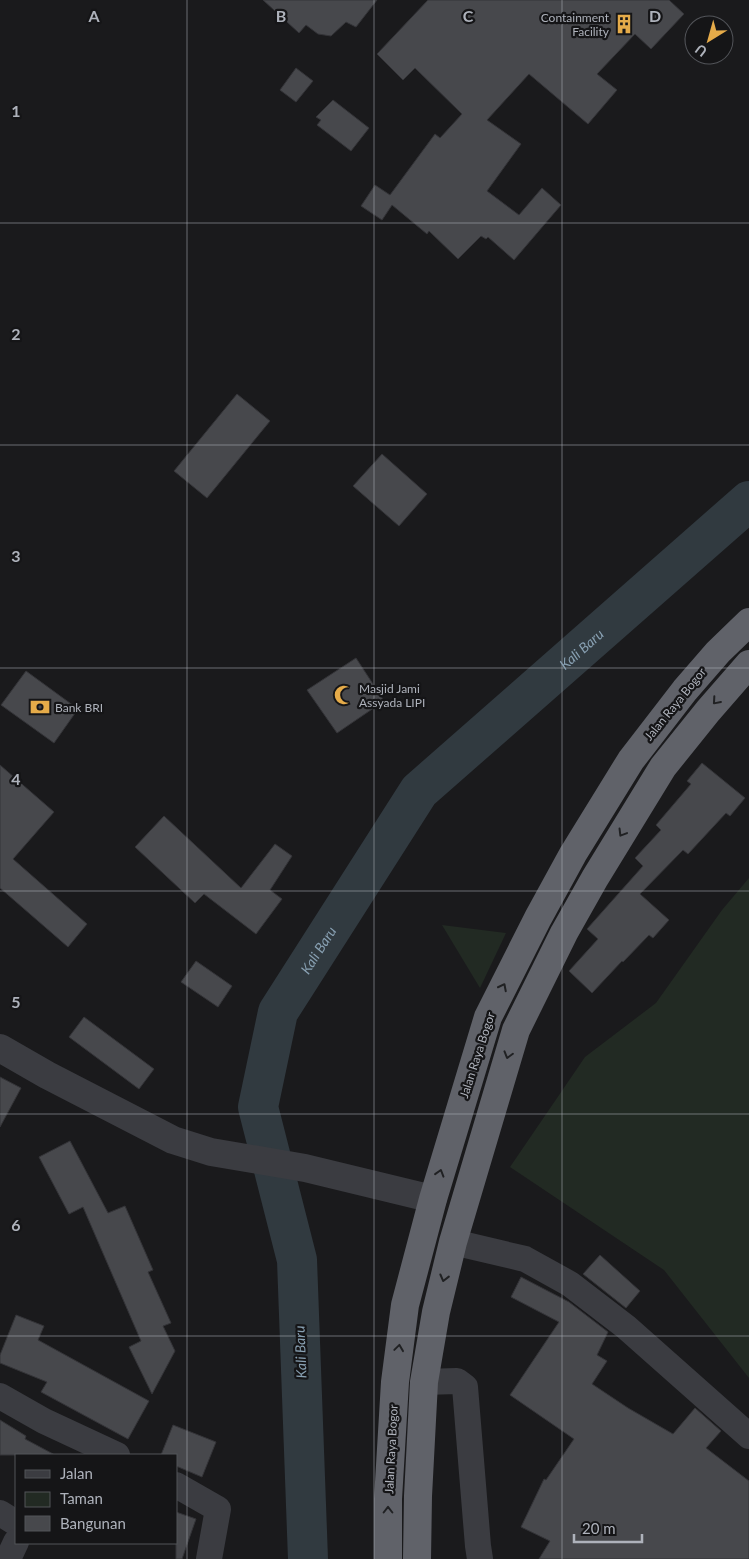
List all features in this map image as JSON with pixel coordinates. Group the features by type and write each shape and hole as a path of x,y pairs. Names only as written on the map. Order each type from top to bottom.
{"highway":[{"name":"Jalan Raya Bogor","path":"388,1559 388,1499 394,1382 406,1305 433,1198 488,1017 573,854 637,752 685,690 718,652 749,622"},
{"path":"417,1559 424,1382 436,1312 453,1242 516,1030 564,933 594,878 662,767 749,664"}],"street":[{"path":"0,1048 47,1075 173,1140 211,1152 305,1168 433,1198"},
{"path":"453,1242 524,1259 570,1284 626,1327 749,1436"},
{"path":"424,1382 457,1381 465,1387 480,1559"},
{"path":"0,1396 44,1421 115,1454"},
{"path":"178,1485 218,1509 209,1559"},
{"path":"0,1512 15,1522"},
{"path":"8,1559 15,1544"}],"green space":[{"path":"749,878 749,1378 664,1270 510,1167 585,1057 656,1003 722,910"},
{"path":"442,925 506,933 480,988"}],"building":[{"path":"263,0 377,0 356,27 346,22 331,36 318,34 306,25 299,33"},
{"path":"428,0 669,0 684,14 651,49 635,34 597,74 617,90 588,124 529,74 487,120 521,144 487,191 519,215 542,188 561,205 514,260 488,237 486,239 481,236 458,259 429,231 427,234 392,205 382,220 361,206 375,185 390,195 435,134 440,138 462,114 415,68 403,80 377,54"},
{"path":"296,68 313,81 296,102 280,90"},
{"path":"333,100 369,128 351,151 317,125 321,120 316,117"},
{"path":"237,394 270,421 207,498 174,471"},
{"path":"382,454 427,494 399,526 353,486"},
{"path":"356,658 384,701 337,733 307,690"},
{"name":"Bank BRI","path":"26,671 78,709 54,743 1,705"},
{"path":"702,763 745,798 730,816 726,813 688,854 683,850 640,894 669,920 653,938 649,935 592,993 569,971 598,939 587,929 643,866 635,858 661,830 656,825 691,784 687,781"},
{"path":"0,765 54,812 13,859 87,924 68,947 0,888"},
{"path":"164,816 241,888 275,844 292,856 270,890 282,899 256,934 204,894 195,903 135,847"},
{"path":"196,961 232,986 218,1007 181,982"},
{"path":"84,1017 154,1069 139,1089 69,1037"},
{"path":"0,1077 21,1088 0,1127"},
{"path":"70,1141 108,1213 125,1206 153,1270 148,1272 171,1323 163,1326 175,1351 152,1394 129,1347 141,1341 83,1207 69,1214 39,1157"},
{"path":"600,1255 640,1291 626,1308 583,1274"},
{"path":"521,1277 569,1302 608,1332 597,1355 607,1361 592,1384 628,1408 673,1434 695,1408 721,1431 706,1448 749,1481 749,1559 539,1559 550,1541 521,1527 544,1479 546,1480 574,1439 510,1395 559,1322 511,1297"},
{"path":"16,1315 44,1326 38,1340 149,1401 128,1439 41,1392 47,1382 0,1363 0,1355"},
{"path":"0,1420 26,1436 25,1439 53,1454 15,1454 0,1455"},
{"path":"173,1425 216,1442 202,1477 178,1467 178,1454 161,1454"},
{"path":"178,1513 196,1519 182,1559 176,1559"}],"waterway":[{"name":"Kali Baru","path":"308,1559 297,1260 258,1107 278,1012 419,791 749,501"}],"place":[{"name":"Containment Facility","path":"624,24"},
{"name":"Masjid Jami Assyada LIPI","path":"344,695"},
{"name":"Bank BRI","path":"40,707"}]}
